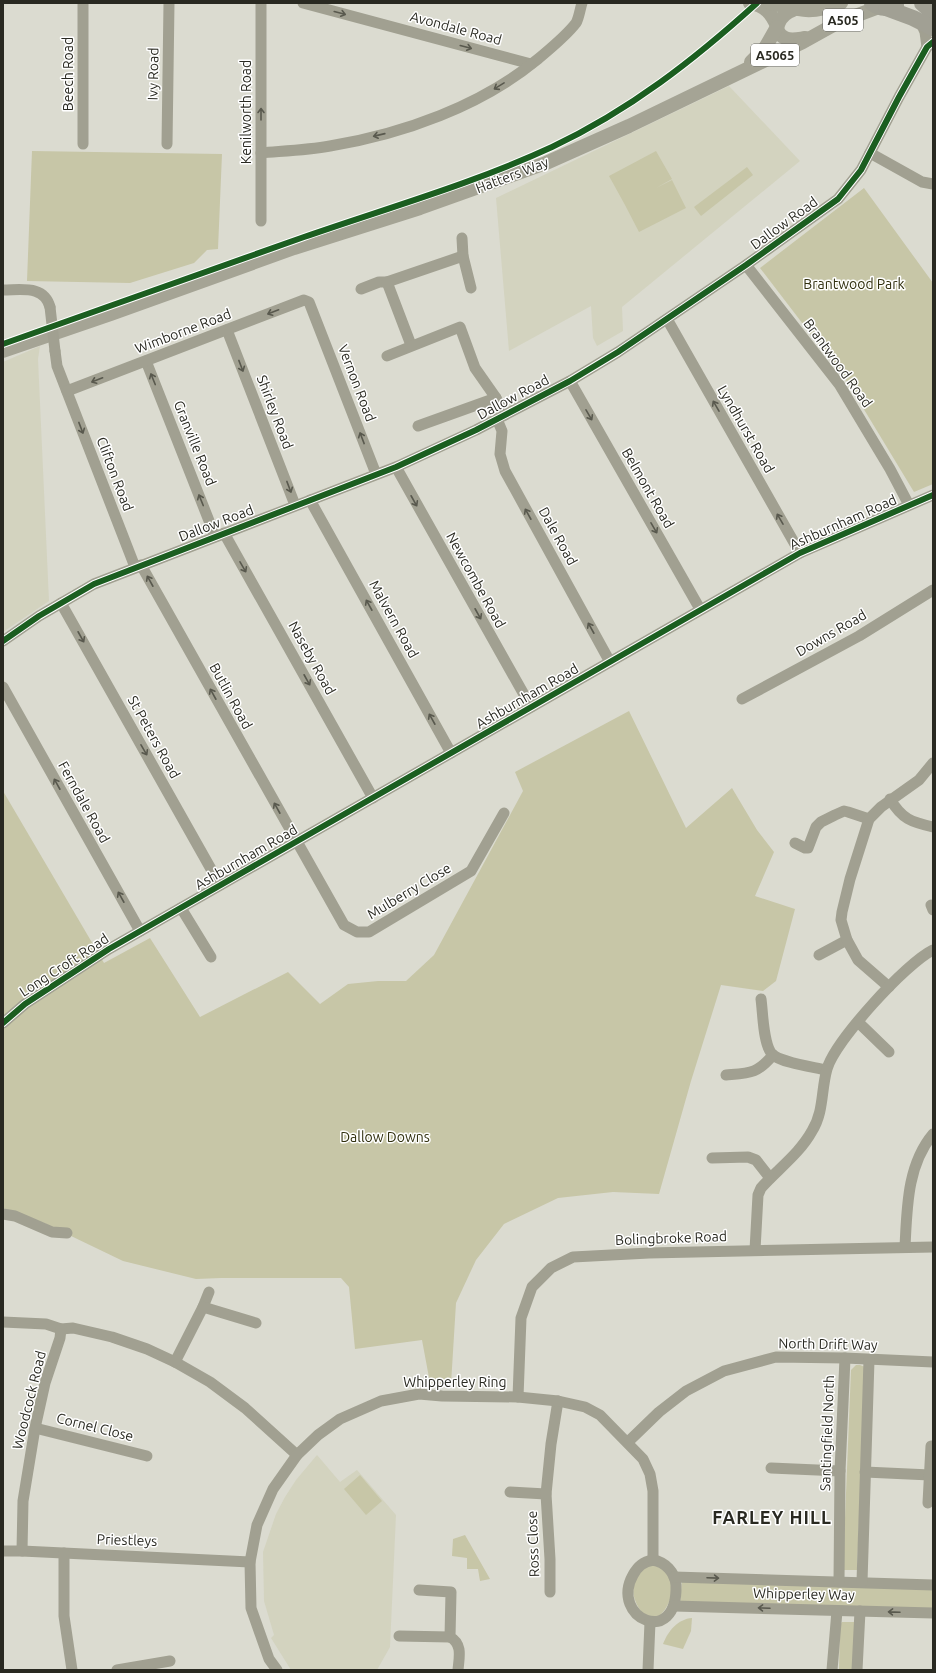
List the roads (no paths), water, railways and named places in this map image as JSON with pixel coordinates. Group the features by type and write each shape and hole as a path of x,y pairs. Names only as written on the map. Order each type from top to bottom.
{"highway":[{"path":"922,3 929,21"},
{"name":"A505","path":"884,5 929,21"}],"main road":[{"path":"750,3 760,5 769,12 778,26"},
{"path":"770,3 793,10"},
{"name":"A505","path":"793,10 818,10 841,3"},
{"name":"Hatters Way","path":"3,351 294,248 420,208 497,182 546,163 629,126 803,42 839,22 884,5"},
{"name":"Hatters Way","path":"741,71 765,48 783,15 793,10"},
{"name":"A505","path":"778,26 780,32 786,38 794,40 809,38"}],"street":[{"name":"Beech Road","path":"83,3 83,144"},
{"name":"Ivy Road","path":"168,144 169,3"},
{"name":"Kenilworth Road","path":"261,3 261,222"},
{"name":"Avondale Road","path":"303,3 531,64"},
{"path":"261,153 330,146 394,131 444,114 498,88 531,64 577,22 582,3"},
{"name":"Dallow Road","path":"3,641 21,627 94,584 396,467 501,417 570,381 618,352 746,265 838,199 861,170 930,44 925,32 929,21"},
{"path":"870,153 922,182 933,184"},
{"path":"462,238 463,256 471,288"},
{"path":"361,288 379,282 388,282 463,256"},
{"name":"Brantwood Road","path":"746,265 839,384 890,469 909,505"},
{"path":"387,356 411,345 388,282"},
{"name":"Clifton Road","path":"3,290 38,291 44,294 48,300 58,366 138,566"},
{"name":"Wimborne Road","path":"67,391 304,300 309,302"},
{"name":"Vernon Road","path":"309,302 376,474"},
{"name":"Lyndhurst Road","path":"667,319 800,553"},
{"name":"Dale Road","path":"411,345 460,327 475,368 496,398 501,417 502,431 500,454 505,471 610,662"},
{"name":"Shirley Road","path":"227,330 296,505"},
{"name":"Granville Road","path":"146,361 220,534"},
{"name":"Belmont Road","path":"570,381 700,610"},
{"path":"418,426 496,398"},
{"name":"Newcombe Road","path":"396,467 531,707"},
{"name":"Ashburnham Road","path":"140,931 800,553 933,495"},
{"name":"Malvern Road","path":"310,500 451,753"},
{"name":"Naseby Road","path":"220,534 373,798"},
{"name":"Butlin Road","path":"138,566 296,842"},
{"name":"Downs Road","path":"742,699 859,636 933,590"},
{"name":"St Peters Road","path":"61,603 220,886"},
{"name":"Ferndale Road","path":"3,687 140,931"},
{"path":"889,987 858,960 847,940 841,920 842,912 850,879 869,819 874,812 890,799 919,780 933,763"},
{"path":"890,799 898,811 911,821 933,827"},
{"path":"794,843 808,848 816,827 821,822 844,812 869,819"},
{"name":"Mulberry Close","path":"296,842 344,925 357,932 369,932 471,870 504,813"},
{"path":"181,908 211,957"},
{"name":"Long Croft Road","path":"3,1023 25,1004 70,974 140,931"},
{"path":"819,955 847,940"},
{"path":"755,1250 758,1195 761,1188 795,1153 812,1131 821,1109 826,1070 835,1051 858,1022 906,969 925,954 933,950"},
{"path":"761,999 766,1042 773,1055 783,1060 826,1070"},
{"path":"858,1022 889,1052"},
{"path":"726,1075 751,1072 761,1068 773,1055"},
{"path":"905,1248 908,1196 919,1154 933,1134"},
{"path":"712,1158 753,1158 770,1178"},
{"path":"3,1214 15,1216 52,1232 63,1232"},
{"name":"Bolingbroke Road","path":"518,1397 521,1318 532,1287 551,1268 573,1257 755,1250 933,1247"},
{"path":"175,1362 209,1292"},
{"path":"203,1306 256,1322"},
{"path":"3,1322 46,1324 61,1329 73,1328 112,1337 147,1349 175,1362 210,1382 245,1408 297,1455"},
{"name":"Woodcock Road","path":"22,1551 23,1501 35,1428 45,1383 60,1338 61,1329"},
{"name":"North Drift Way","path":"628,1442 659,1412 686,1390 724,1371 776,1358 845,1358 933,1362"},
{"name":"Santingfield North","path":"839,1582 840,1471 845,1358"},
{"path":"862,1582 869,1360"},
{"name":"Whipperley Ring","path":"278,1670 269,1658 251,1608 250,1562 257,1525 273,1489 297,1455 318,1435 340,1419 367,1406 393,1398 419,1394 442,1396 518,1397 558,1401 585,1406 600,1415 643,1459 650,1474 653,1491 653,1560"},
{"name":"Ross Close","path":"550,1592 550,1559 546,1494 551,1444 558,1401"},
{"name":"Cornel Close","path":"35,1428 148,1456"},
{"path":"928,1503 931,1446 933,1446"},
{"path":"771,1468 840,1471"},
{"path":"865,1472 930,1475"},
{"name":"Ross Close","path":"510,1492 546,1494"},
{"name":"Priestleys","path":"3,1551 138,1555 250,1562"},
{"path":"64,1553 64,1616 72,1670"},
{"path":"653,1560 664,1563 674,1577 676,1592 674,1606 671,1611 660,1621 650,1622 640,1619 632,1609 628,1593 632,1577 636,1569 641,1564 653,1560"},
{"name":"Whipperley Way","path":"674,1577 933,1585"},
{"path":"419,1590 451,1592 450,1637"},
{"name":"Whipperley Way","path":"674,1606 933,1613"},
{"path":"832,1670 837,1610"},
{"path":"857,1670 860,1611"},
{"path":"648,1670 650,1622"},
{"path":"399,1636 450,1637 455,1640 459,1646 458,1670"},
{"path":"117,1670 170,1661"}],"district":[{"name":"FARLEY HILL","path":"772,1518"}],"park label":[{"name":"Brantwood Park","path":"854,284"},
{"name":"Dallow Downs","path":"385,1137"}]}
